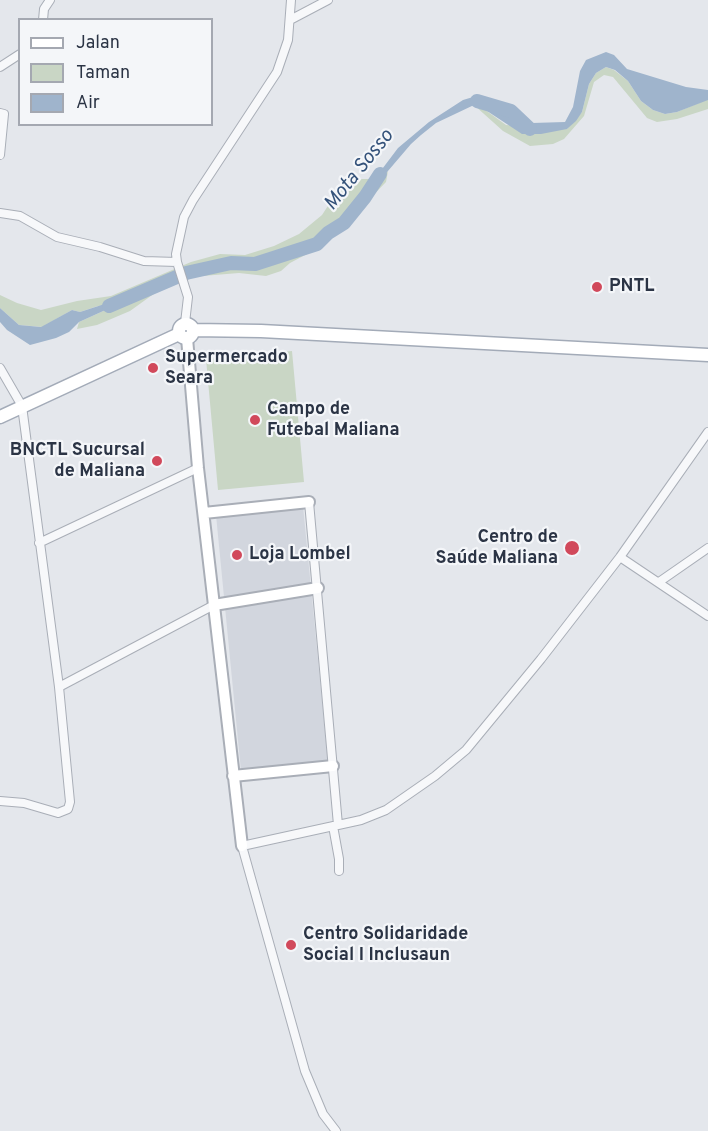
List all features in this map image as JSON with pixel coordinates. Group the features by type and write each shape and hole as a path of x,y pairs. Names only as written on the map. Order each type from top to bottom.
{"main road":[{"path":"0,417 186,331 261,331 708,356"}],"street":[{"path":"43,18 44,9 50,0"},
{"path":"291,0 288,40 277,72 184,217 177,246 177,262 188,297 186,331 198,468 242,846 305,1071 324,1114 336,1131"},
{"path":"290,20 328,0"},
{"path":"0,67 18,55"},
{"path":"0,113 4,114 0,155"},
{"path":"0,213 20,216 57,237 144,261 177,262"},
{"path":"0,368 22,406 59,687 70,802 68,809 58,813 24,803 0,801"},
{"path":"242,846 361,820 386,810 435,776 466,750 541,659 620,557 708,432"},
{"path":"39,543 198,468"},
{"path":"204,513 309,502 333,766 339,871"},
{"path":"659,582 708,548"},
{"path":"620,557 708,616"},
{"path":"59,687 214,605 318,588"},
{"path":"233,776 333,766"}],"shaded area":[{"path":"303,506 328,762 241,771 216,515"}],"green space":[{"path":"606,67 628,81 641,101 653,110 665,114 677,112 706,100 708,100 708,109 677,119 657,122 647,118 613,77 604,75 594,82 584,116 564,139 553,144 530,146 503,131 474,105 484,109 506,125 567,129 582,112 589,84 596,73"},
{"path":"388,171 386,182 358,211 350,223 324,245 290,263 281,271 266,276 239,273 190,277 155,293 130,311 97,325 77,329 79,322 121,303 98,306 80,312 72,310 42,327 19,325 0,308 0,295 41,310 111,296 191,262 220,254 245,255 274,246 299,234 322,215 339,189 362,179 373,179 362,194 376,185"},
{"name":"Campo de Futebal Maliana","path":"292,351 304,482 218,490 206,359"}],"water":[{"path":"606,52 614,55 627,69 686,87 708,90 708,100 677,112 665,114 653,110 641,101 628,81 615,70 606,67 596,73 589,84 582,112 567,129 541,134 522,134 474,105 436,123 421,135 376,185 361,197 398,148 429,122 463,100 473,97 485,99 498,109 532,123 565,122 573,107 580,71 586,60"},
{"path":"126,297 121,303 79,322 69,332 30,345 7,330 0,322 0,308 19,325 41,327 72,310 80,312"}],"waterway":[{"name":"Mota Sosso","path":"477,101 511,111 530,129"},
{"name":"Mota Sosso","path":"109,306 186,273 231,263 255,264 317,244 328,233 344,223 380,174"}],"place":[{"name":"PNTL","path":"597,287"},
{"name":"Supermercado Seara","path":"153,368"},
{"name":"Campo de Futebal Maliana","path":"255,420"},
{"name":"BNCTL Sucursal de Maliana","path":"157,461"},
{"name":"Centro de Saúde Maliana","path":"572,548"},
{"name":"Loja Lombel","path":"237,555"},
{"name":"Centro Solidaridade Social I Inclusaun","path":"291,945"}]}
